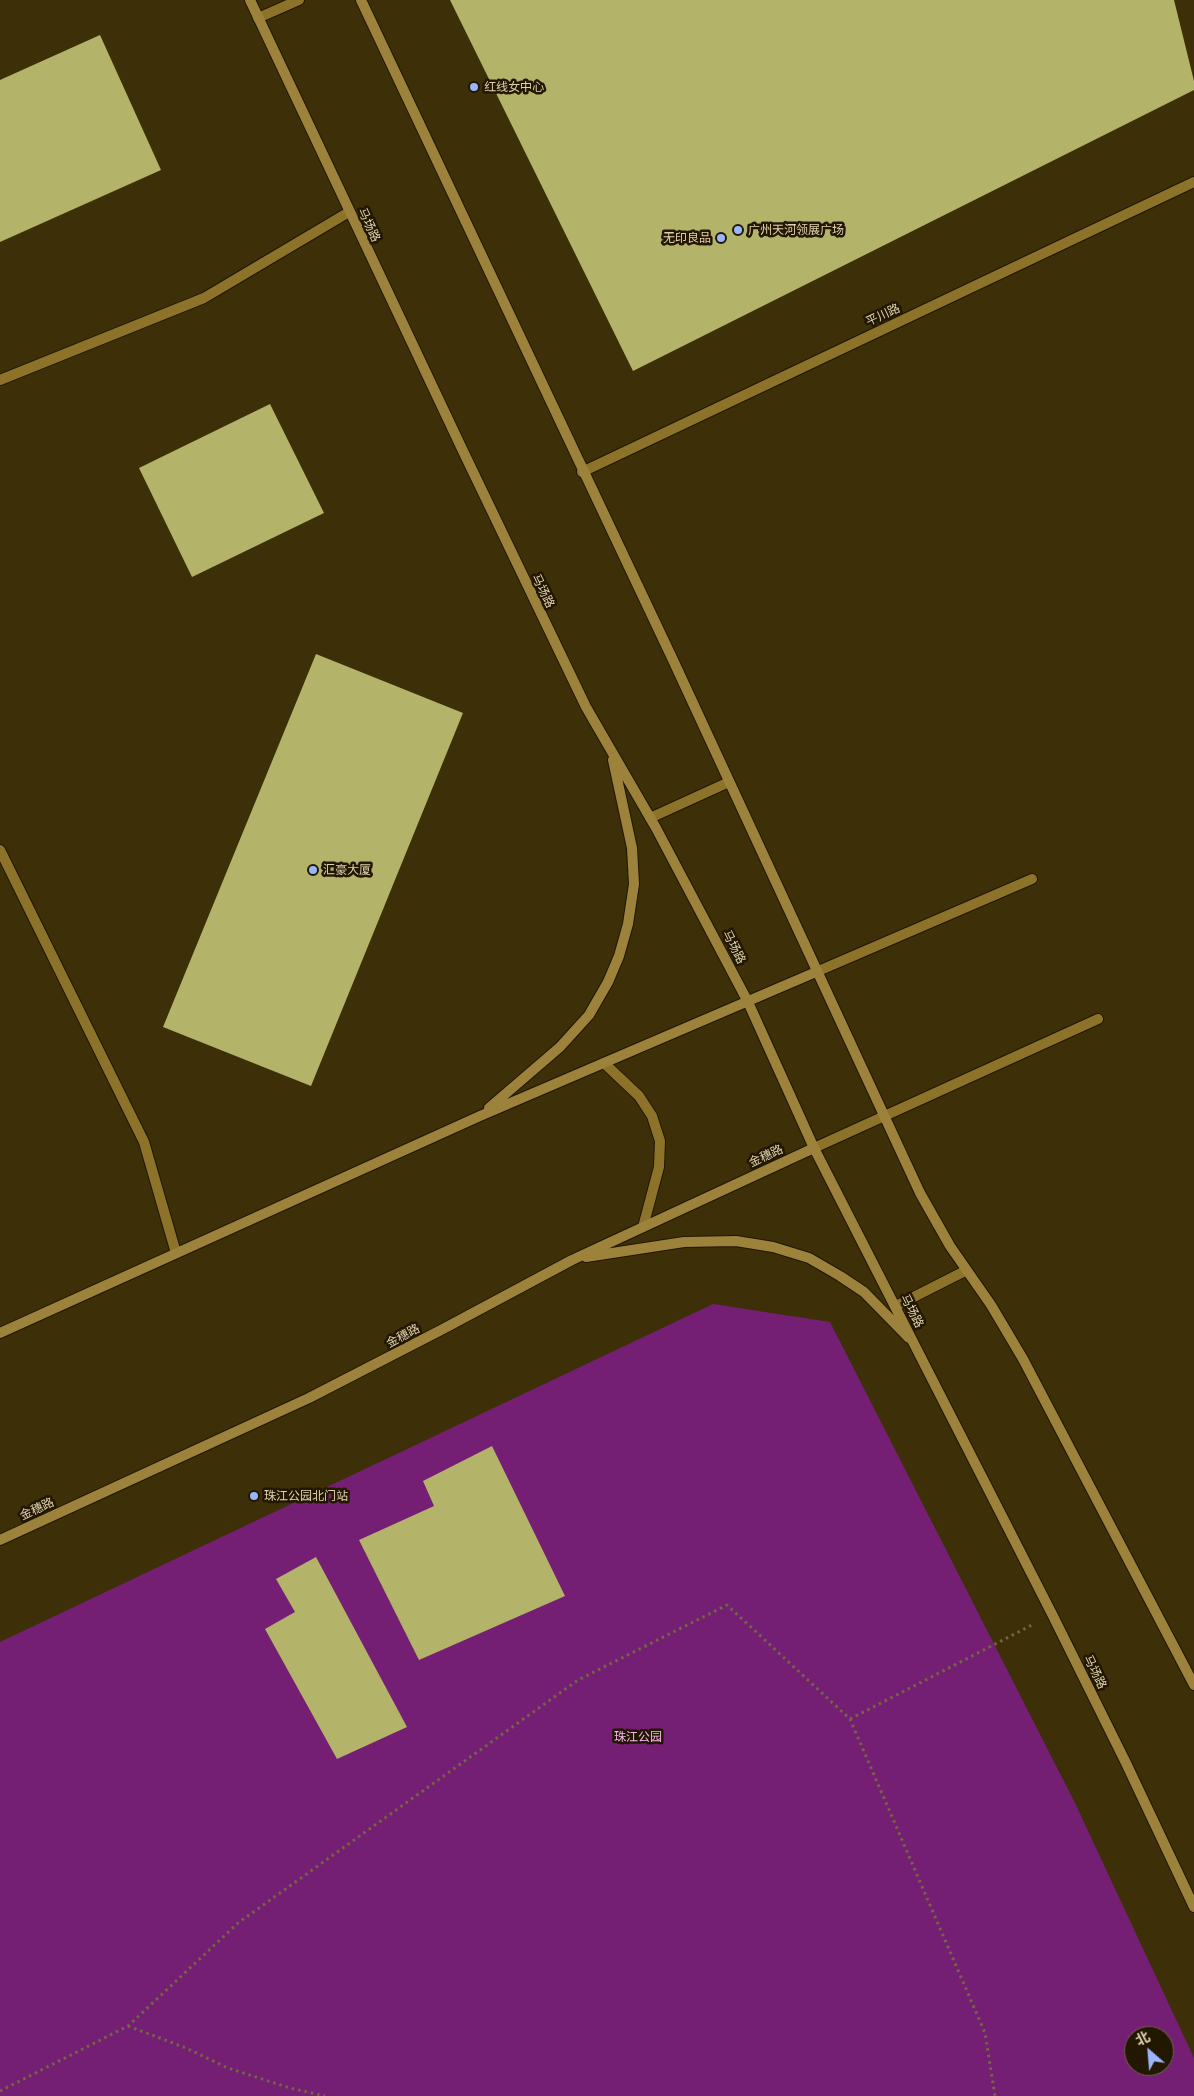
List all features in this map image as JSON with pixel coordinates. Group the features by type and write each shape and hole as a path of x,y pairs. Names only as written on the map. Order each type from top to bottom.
{"main road":[{"name":"马场路","path":"250,0 349,212 582,698 650,818 748,1002 814,1148 917,1346 1052,1614 1126,1763 1194,1907"},
{"path":"360,0 729,782 920,1194 965,1271 990,1304 1023,1359 1194,1685"},
{"path":"480,1116 560,1047 589,1015 608,982 619,956 628,924 634,884 633,857 610,749"},
{"path":"0,1333 480,1116 816,972"},
{"name":"金穗路","path":"0,1540 308,1398 443,1330 572,1260 814,1148"},
{"path":"572,1260 684,1242 736,1241 773,1247 809,1258 864,1292 917,1346"}],"street":[{"path":"258,18 299,0"},
{"name":"平川路","path":"582,472 1194,182"},
{"path":"0,380 204,298 349,212"},
{"path":"650,818 729,782"},
{"path":"0,850 144,1142 176,1253"},
{"path":"816,972 1032,879"},
{"path":"814,1148 1098,1019"},
{"path":"604,1063 639,1096 652,1116 660,1141 659,1167 643,1227"},
{"path":"896,1306 965,1271"}],"path":[{"path":"0,2091 128,2026 238,1923 578,1680 727,1605 850,1719 984,2033 995,2096"},
{"path":"850,1719 1052,1614"},
{"path":"128,2026 186,2048 228,2068 290,2088 325,2096"}],"green space":[{"name":"珠江公园","path":"713,1304 830,1322 1075,1803 1194,2058 1194,2096 0,2096 0,1642"}],"building":[{"name":"广州天河领展广场","path":"450,0 1174,0 1194,81 1194,90 633,371"},
{"path":"100,35 161,170 0,242 0,80"},
{"path":"270,404 324,513 192,577 139,468"},
{"name":"汇豪大厦","path":"316,654 463,713 311,1086 163,1027"},
{"path":"492,1446 565,1596 419,1660 359,1540 434,1506 423,1481"},
{"path":"316,1557 407,1727 337,1759 265,1629 295,1612 276,1579"}],"place":[{"name":"红线女中心","path":"474,87"},
{"name":"广州天河领展广场","path":"738,230"},
{"name":"无印良品","path":"721,238"},
{"name":"汇豪大厦","path":"313,870"},
{"name":"珠江公园北门站","path":"254,1496"}]}
